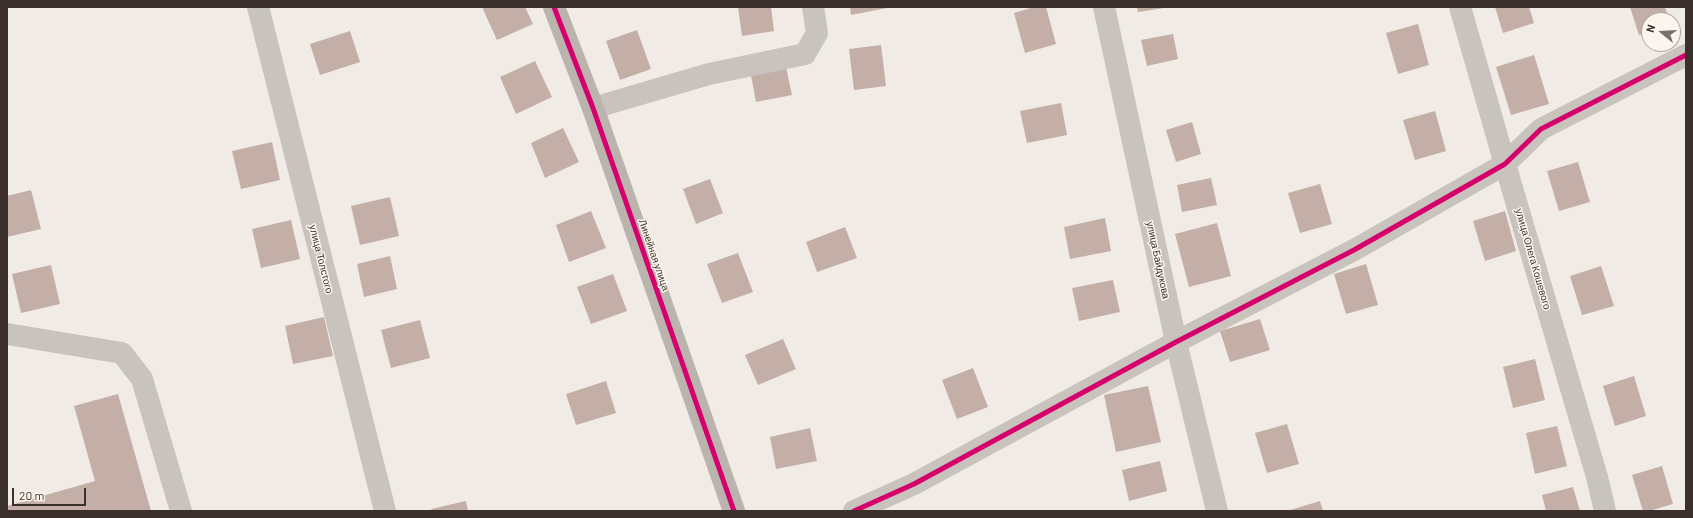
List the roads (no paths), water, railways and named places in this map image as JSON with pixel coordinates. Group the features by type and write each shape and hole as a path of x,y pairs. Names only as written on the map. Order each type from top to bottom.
{"street":[{"name":"улица Толстого","path":"258,7 385,511"},
{"name":"Линейная улица","path":"554,7 593,108 734,511"},
{"path":"593,108 709,74 805,54 817,33 813,7"},
{"name":"улица Байдукова","path":"1104,7 1176,342 1217,511"},
{"name":"улица Олега Кошевого","path":"1460,7 1504,164 1597,476 1605,511"},
{"path":"854,511 914,484 1176,342 1354,250 1504,164 1541,129 1686,55"},
{"path":"7,334 122,353 142,379 181,511"}]}
